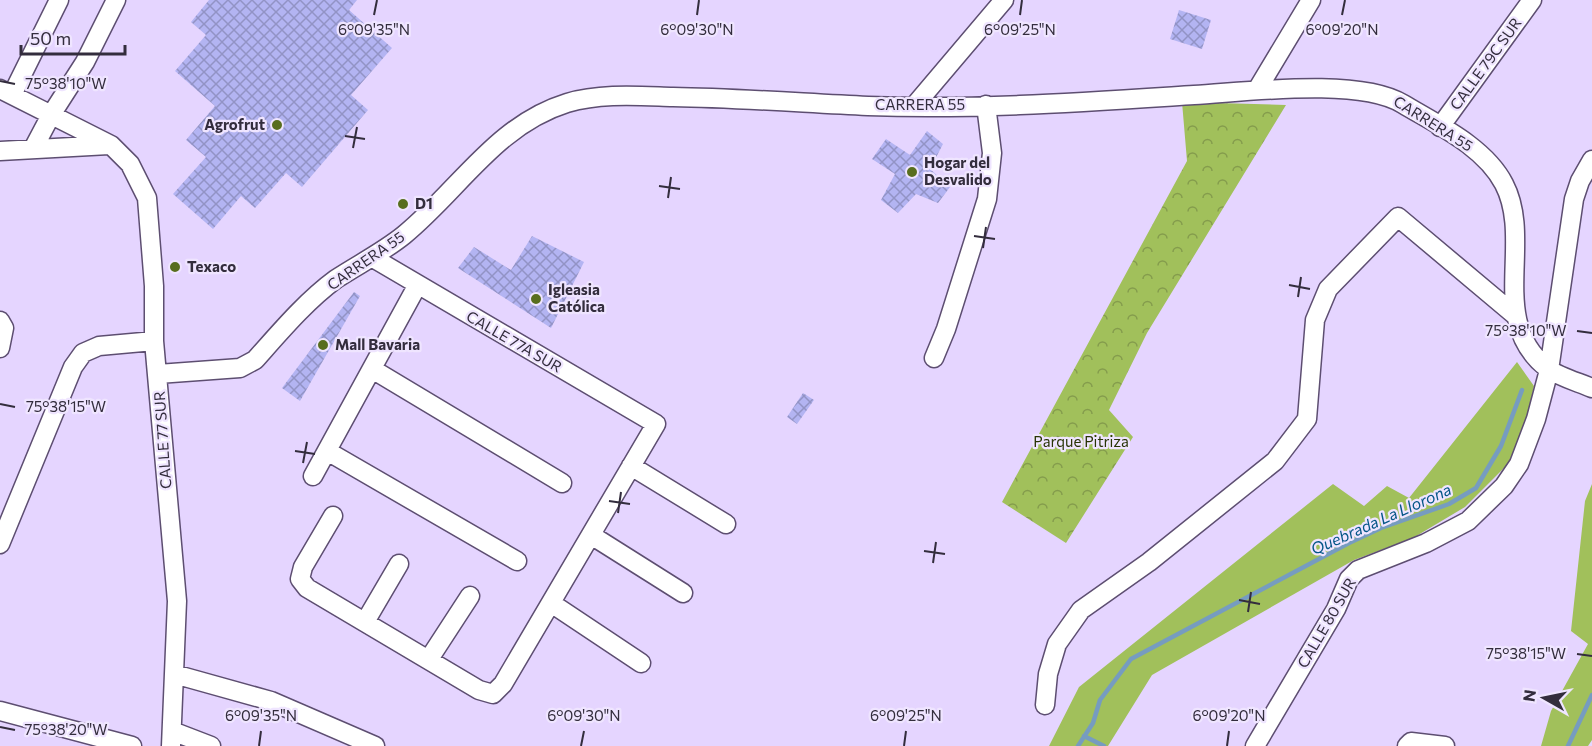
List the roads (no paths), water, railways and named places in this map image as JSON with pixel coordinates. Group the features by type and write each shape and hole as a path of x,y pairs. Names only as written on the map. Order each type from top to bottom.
{"street":[{"name":"CALLE 77 SUR","path":"59,0 6,92 111,145 130,164 147,198 154,286 154,341 177,601 171,738"},
{"path":"33,149 51,115 86,62 116,0"},
{"path":"915,105 1004,0"},
{"path":"1257,90 1311,0"},
{"name":"CALLE 79C SUR","path":"1440,127 1532,0"},
{"name":"CARRERA 55","path":"158,374 240,368 255,360 335,280 373,258 407,233 492,146 532,118 569,102 613,96 986,105 1257,90 1365,90 1398,100 1485,158 1507,189 1515,234 1513,293 1516,316 1534,354 1549,370 1592,388"},
{"path":"934,358 946,329 987,199 992,153 986,105"},
{"path":"0,151 111,145"},
{"name":"CALLE 80 SUR","path":"1255,746 1336,609 1349,579 1358,570 1447,534 1468,520 1504,486 1519,464 1529,441 1549,370 1574,199 1592,160"},
{"path":"1045,705 1048,674 1057,644 1082,610 1149,562 1275,462 1307,419 1315,321 1328,289 1398,217 1516,316"},
{"name":"CALLE 77A SUR","path":"373,258 417,286 656,424 631,466"},
{"path":"313,476 417,286"},
{"path":"0,348 2,325"},
{"path":"0,544 73,368 83,353 99,346 154,341"},
{"path":"372,369 562,483"},
{"path":"327,452 517,561"},
{"path":"333,516 303,567 300,579 308,588 479,690 493,694 503,684 631,466 726,524"},
{"path":"591,535 683,593"},
{"path":"365,622 399,564"},
{"path":"429,659 470,596"},
{"path":"551,603 641,663"},
{"path":"174,674 271,701 375,746"},
{"path":"0,711 132,746"},
{"path":"171,738 211,746"},
{"path":"1409,744 1445,746"}],"waterway":[{"name":"Quebrada La Llorona","path":"1078,746 1093,723 1100,700 1131,659 1349,543 1381,528 1449,504 1476,488 1501,446 1522,390"},
{"path":"1568,746 1592,695"},
{"path":"1084,736 1104,746"}],"place":[{"name":"Agrofrut","path":"277,125"},
{"name":"Hogar del Desvalido","path":"912,172"},
{"name":"D1","path":"403,204"},
{"name":"Texaco","path":"175,267"},
{"name":"Igleasia Católica","path":"536,299"},
{"name":"Mall Bavaria","path":"323,345"}],"park label":[{"name":"Parque Pitriza","path":"1081,442"}]}
